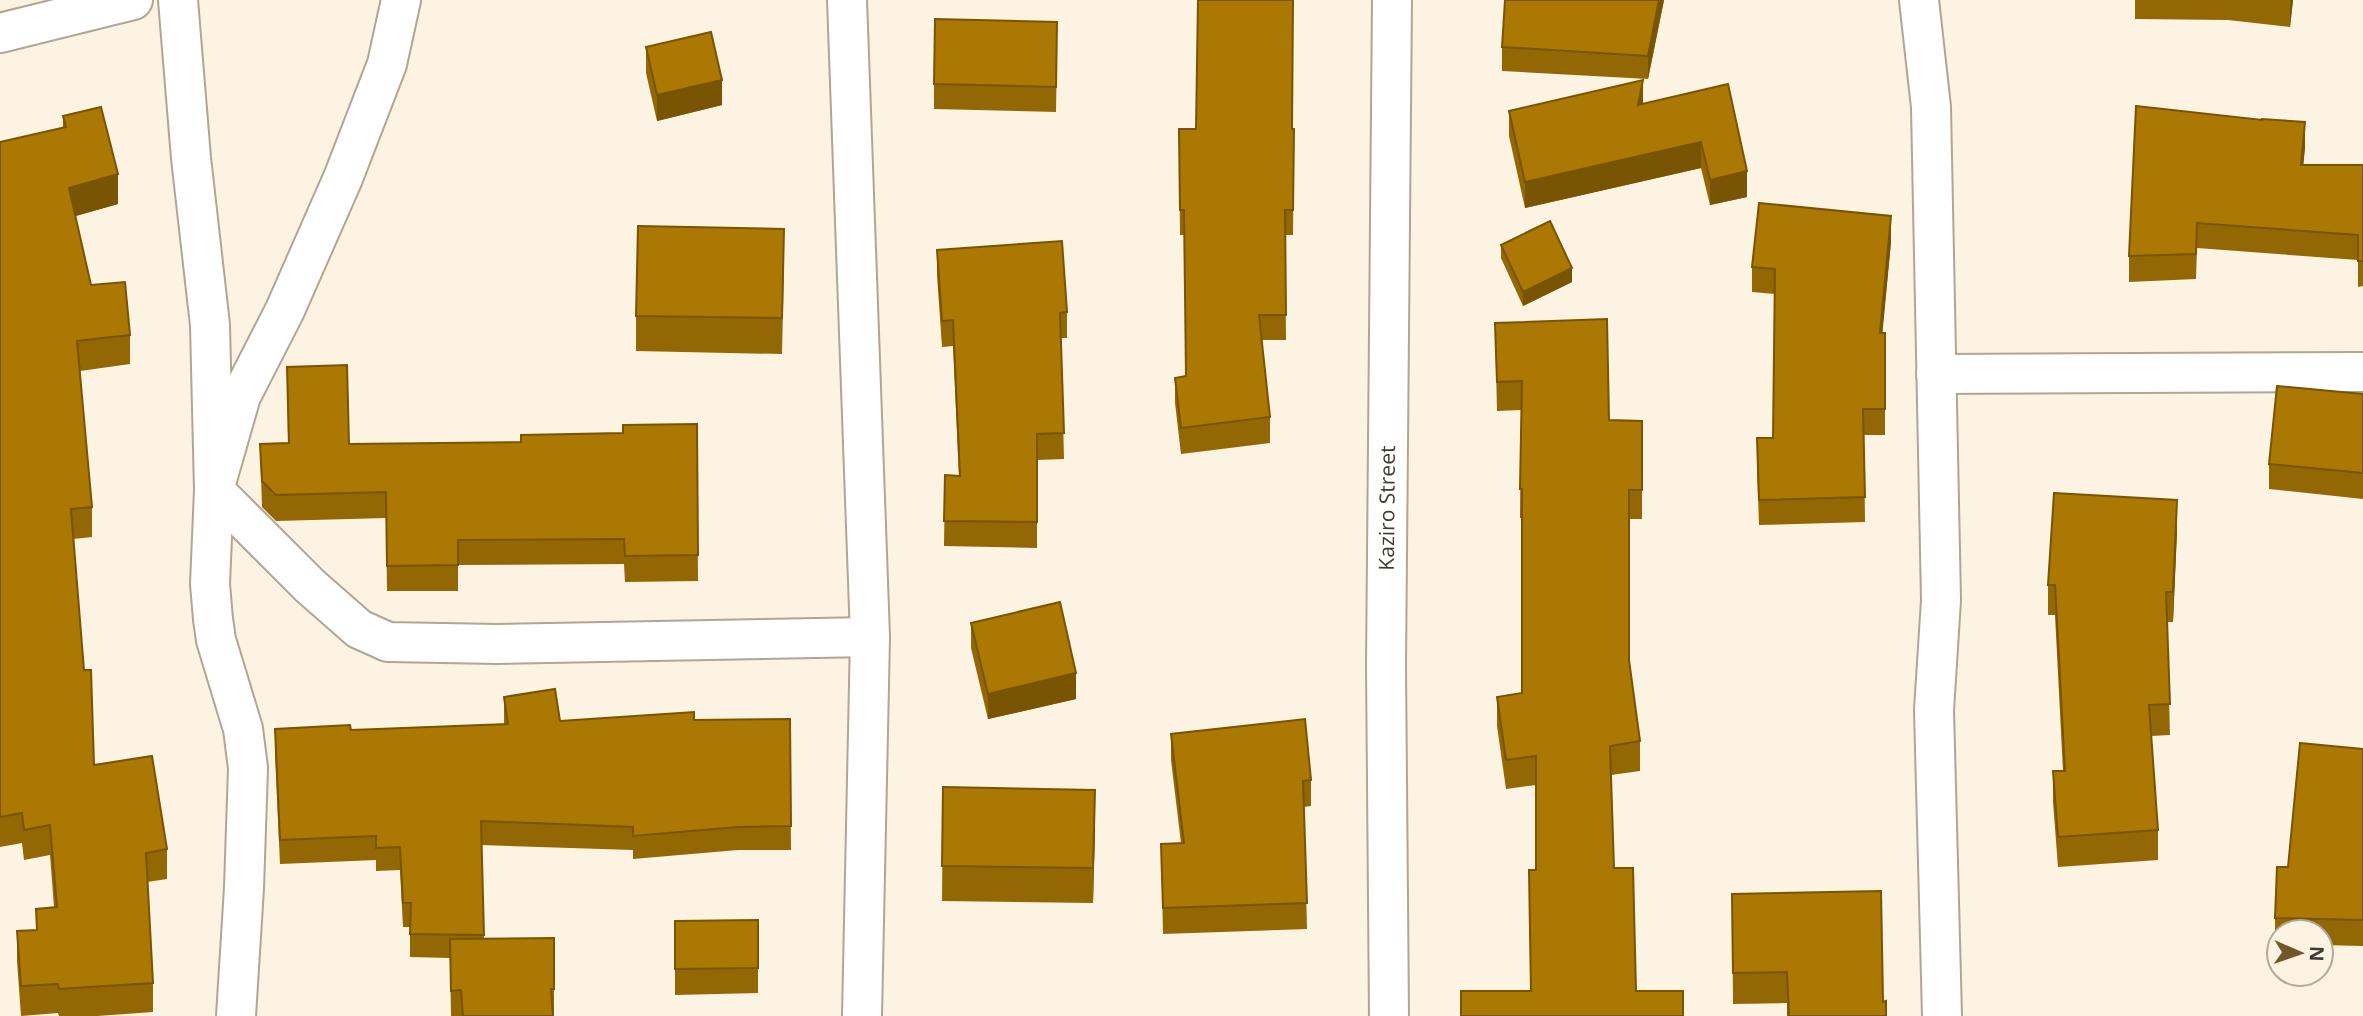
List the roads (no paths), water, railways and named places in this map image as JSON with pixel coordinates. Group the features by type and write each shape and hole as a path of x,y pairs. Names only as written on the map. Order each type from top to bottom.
{"street":[{"path":"0,33 133,0"},
{"path":"178,0 191,158 210,325 214,491 211,584 213,619 216,640 243,729 248,768 236,1016"},
{"path":"214,491 241,396 296,286 343,178 387,64 401,0"},
{"path":"847,0 870,637 862,1016"},
{"name":"Kaziro Street","path":"1390,1016 1386,665 1392,0"},
{"path":"1919,0 1931,107 1941,600 1934,710 1942,1016"},
{"path":"1936,374 2363,372"},
{"path":"214,491 310,586 359,629 388,642 497,643 870,637"}]}
